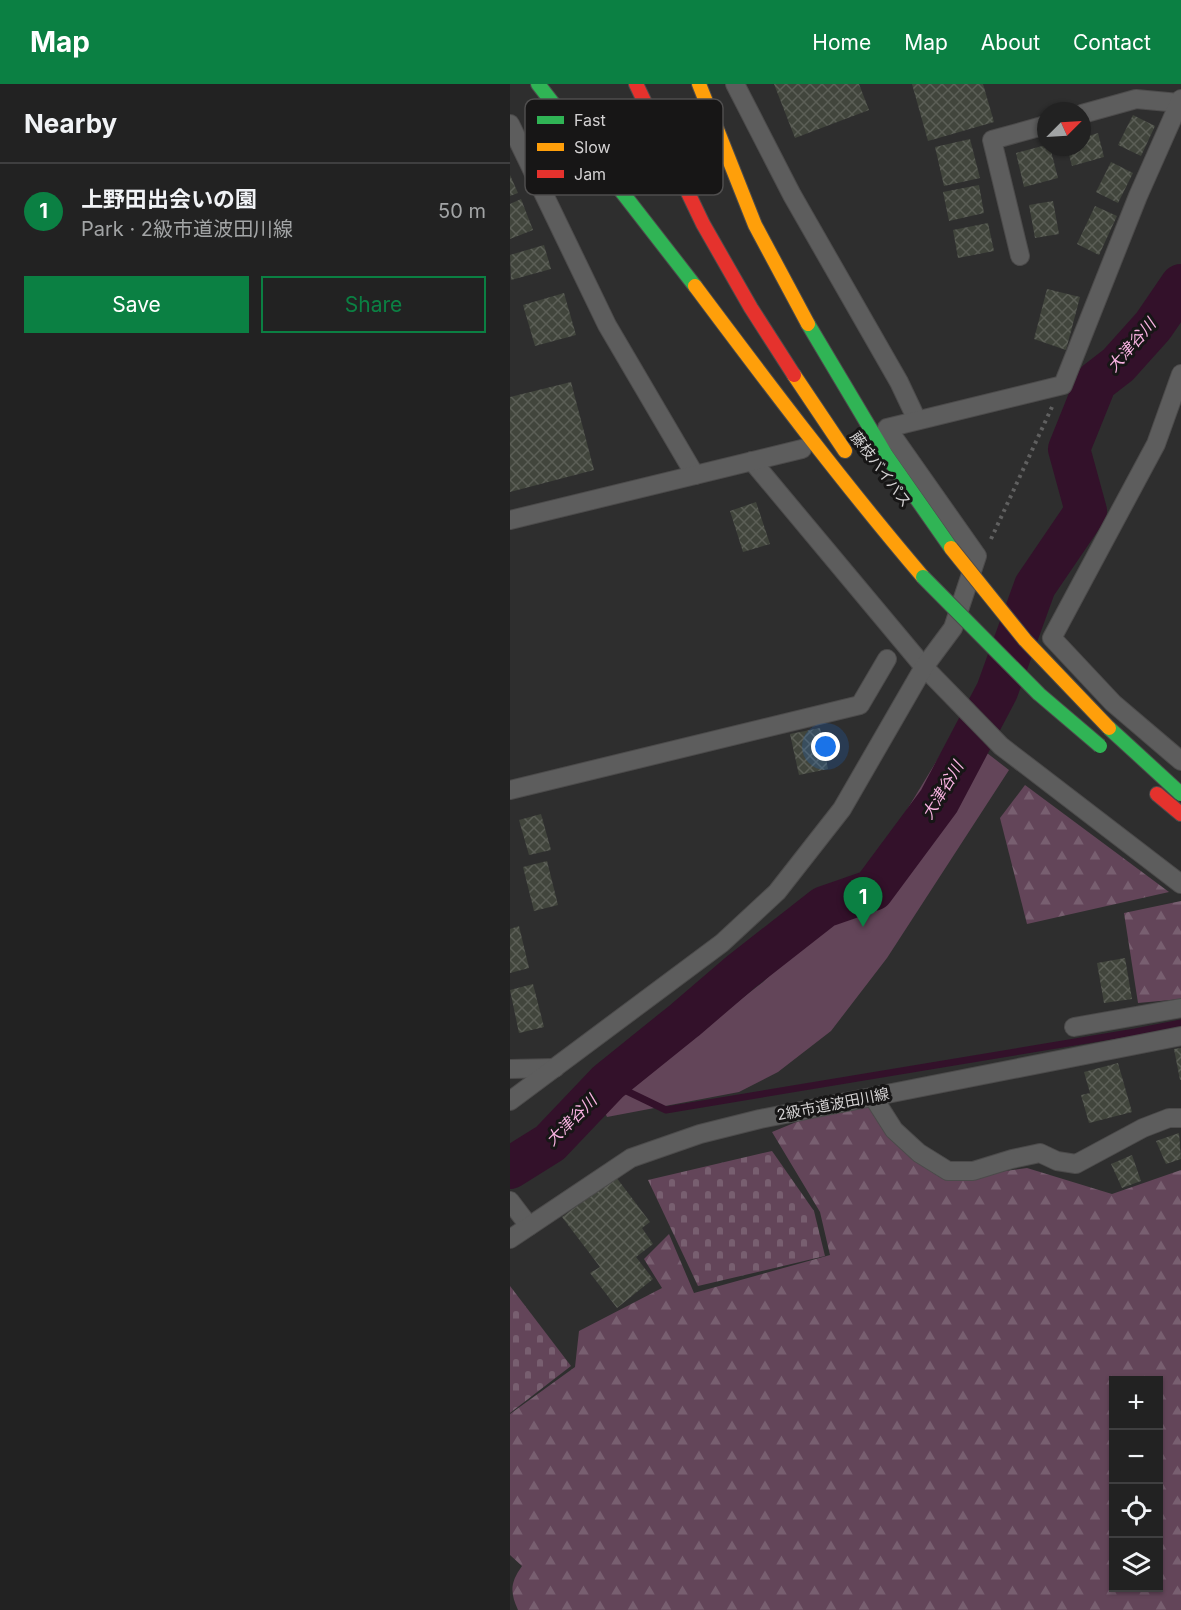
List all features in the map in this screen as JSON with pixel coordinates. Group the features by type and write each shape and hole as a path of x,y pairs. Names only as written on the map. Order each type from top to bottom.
{"highway":[{"path":"538,84 550,99"},
{"name":"藤枝バイパス","path":"636,84 643,99"},
{"path":"699,84 705,99"},
{"path":"723,144 755,225 800,309 886,455 951,548 1025,640 1113,732 1181,794"},
{"path":"624,195 861,504 923,577 1039,694 1114,754 1009,648 953,586"},
{"name":"藤枝バイパス","path":"689,195 751,308 801,387 855,465"},
{"path":"1151,788 1181,814"}],"street":[{"path":"735,84 792,195 899,382 917,420"},
{"path":"510,1101 722,943 777,892 843,809 953,628 977,556 887,428 1063,385 1138,196 1180,101 1136,99 1091,112"},
{"path":"510,124 525,155"},
{"path":"1020,256 992,140 1037,127"},
{"path":"544,195 607,325 695,475"},
{"path":"1181,374 1155,444 1052,638 1113,703 1181,761"},
{"path":"510,520 802,449"},
{"path":"752,461 927,670 1001,746 1181,884"},
{"path":"510,790 860,705 887,659"},
{"path":"1074,1027 1181,1008"},
{"name":"2級市道波田川線","path":"510,1239 631,1158 710,1131 873,1096 1181,1036"},
{"path":"510,1069 555,1068"},
{"path":"873,1096 894,1130 919,1153 948,1171 973,1171 1040,1153 1057,1161 1076,1164 1143,1128 1169,1118 1181,1118"},
{"path":"510,1201 529,1226"}],"path":[{"path":"988,545 1063,385"}],"green space":[{"path":"956,729 1009,770 887,958 831,1031 778,1072 739,1092 607,1117 601,1104 641,1077 763,982 851,896 894,831"},
{"path":"1025,785 1169,892 1027,924 1000,818"},
{"path":"1181,901 1181,999 1138,1003 1124,913"},
{"path":"872,1101 935,1173 970,1176 1027,1168 1112,1194 1181,1170 1181,1610 518,1610 512,1588 522,1566 510,1555 510,1414 575,1367 579,1331 662,1288 644,1259 669,1234 694,1293 830,1255 820,1212 772,1132 806,1118"},
{"path":"772,1151 814,1211 825,1256 698,1286 648,1180"},
{"path":"510,1286 571,1366 510,1413"}],"building":[{"path":"774,84 859,84 869,110 795,138"},
{"path":"912,84 983,84 994,122 928,141"},
{"path":"1133,115 1155,126 1141,156 1118,145"},
{"path":"1098,133 1104,157 1072,166 1069,156 1091,156 1091,135"},
{"path":"970,139 980,178 944,186 935,147"},
{"path":"1037,147 1037,156 1052,156 1058,178 1024,187 1016,153"},
{"path":"1111,162 1133,173 1118,203 1096,192"},
{"path":"510,175 518,193 510,196"},
{"path":"979,185 984,213 949,221 943,192"},
{"path":"521,199 533,230 510,239 510,204"},
{"path":"1053,201 1059,234 1035,238 1029,205"},
{"path":"1095,206 1117,216 1099,255 1077,244"},
{"path":"988,223 994,251 958,258 953,230"},
{"path":"544,245 551,269 511,280 510,255"},
{"path":"1047,289 1080,297 1066,350 1034,339"},
{"path":"564,293 576,335 535,346 523,305"},
{"path":"571,382 594,470 510,492 510,397"},
{"path":"756,502 770,544 743,552 730,511"},
{"path":"820,728 828,769 799,775 790,734"},
{"path":"541,814 551,850 529,855 519,820"},
{"path":"547,861 558,905 534,911 523,867"},
{"path":"519,926 529,968 510,973 510,929"},
{"path":"1125,958 1132,999 1104,1003 1097,963"},
{"path":"533,984 544,1027 519,1033 510,990"},
{"path":"1181,1048 1181,1080 1180,1080 1174,1049"},
{"path":"1118,1063 1132,1112 1089,1123 1081,1095 1090,1093 1084,1072"},
{"path":"1179,1133 1181,1159 1166,1164 1156,1141"},
{"path":"1132,1155 1141,1181 1122,1188 1111,1164"},
{"path":"616,1177 650,1222 642,1228 653,1244 636,1257 653,1279 617,1308 590,1273 600,1267 562,1217"}],"waterway":[{"name":"大津谷川","path":"510,1168 550,1143 608,1082 824,907 873,890 939,801 997,691 1035,586 1086,511 1069,449 1096,382 1118,365 1153,326 1181,285"},
{"path":"608,1082 666,1110 1181,1023"}],"traffic: fast":[{"path":"538,84 550,99"},
{"path":"624,195 695,286"},
{"path":"808,324 886,455 951,548"},
{"path":"923,577 1039,694 1100,746"},
{"path":"1109,728 1181,794"}],"traffic: slow":[{"path":"699,84 705,99"},
{"path":"723,144 755,225 808,324"},
{"path":"695,286 835,470 923,577"},
{"path":"794,375 845,451"},
{"path":"951,548 1025,640 1109,728"}],"traffic: jam":[{"path":"636,84 643,99"},
{"path":"689,195 751,308 794,375"},
{"path":"1157,794 1181,814"}],"place":[{"name":"上野田出会いの園","path":"863,927"}]}
